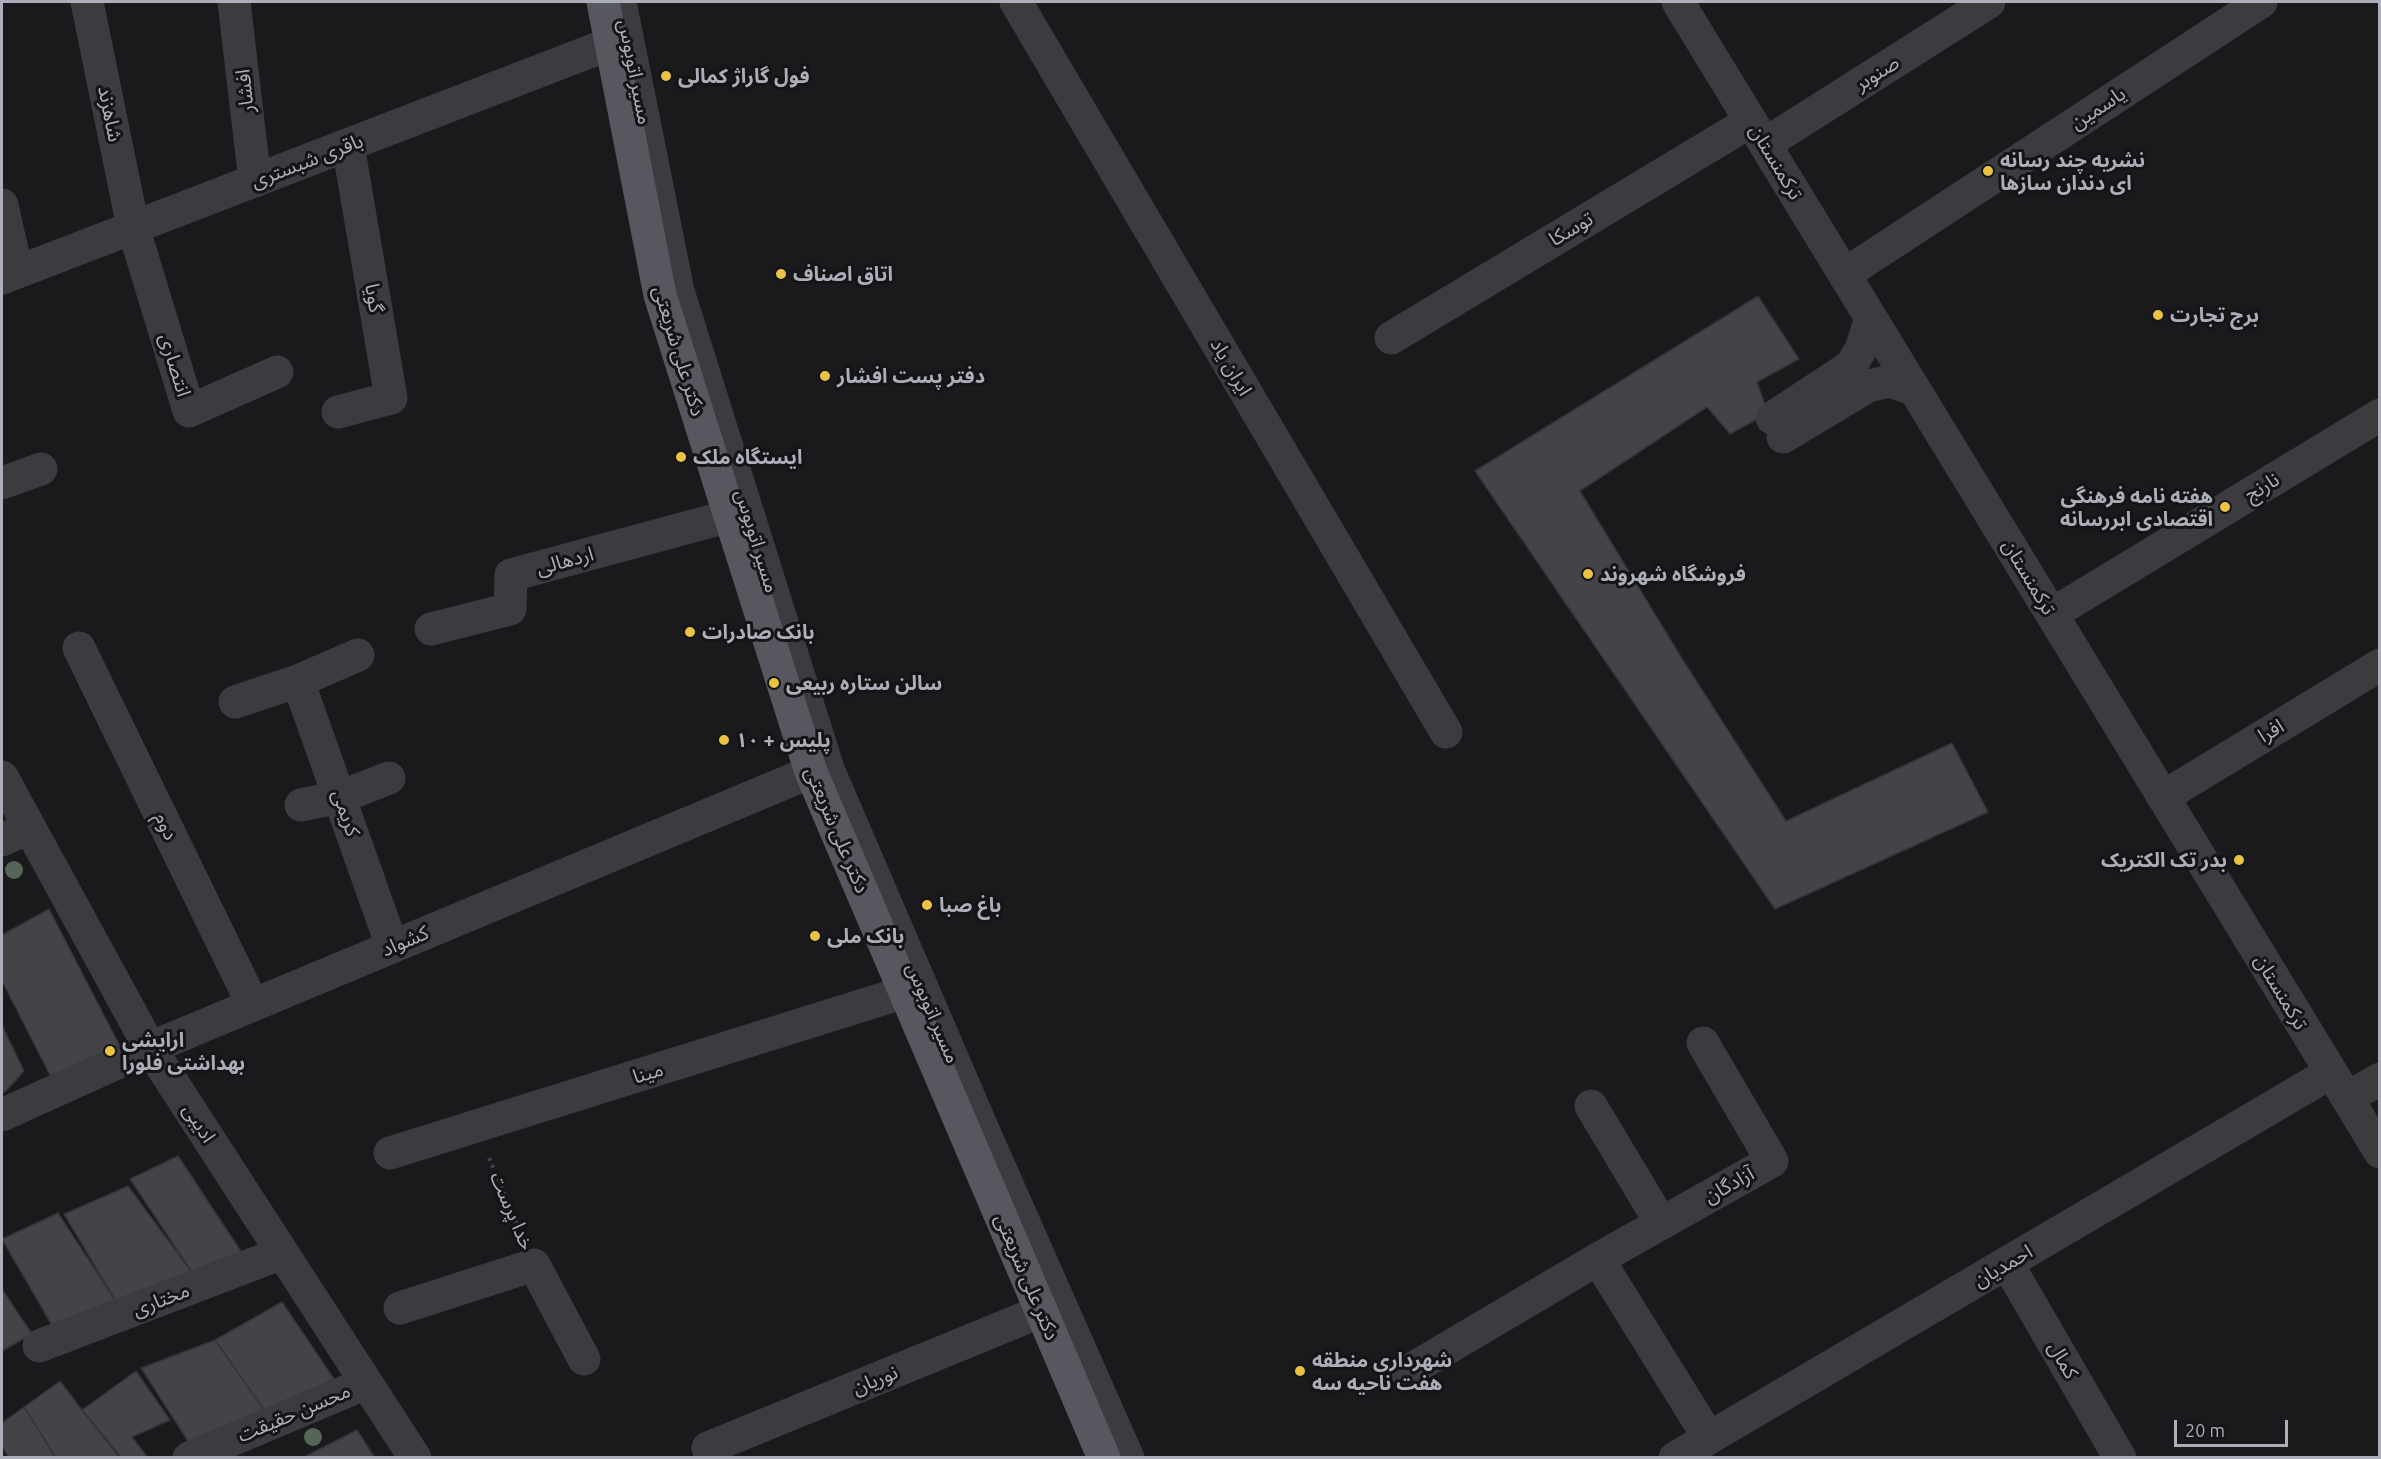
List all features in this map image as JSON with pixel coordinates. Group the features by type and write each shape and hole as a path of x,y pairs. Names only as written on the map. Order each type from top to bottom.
{"main road":[{"name":"دکتر علی شریعتی","path":"603,2 660,295 811,771 1104,1458"}],"street":[{"name":"شاهزند","path":"87,2 133,227"},
{"name":"افشار","path":"234,2 255,181"},
{"path":"614,2 629,133"},
{"name":"مسیر اتوبوس","path":"620,2 678,291 828,769 1128,1458"},
{"name":"ایران یاد","path":"1016,2 1446,732"},
{"name":"ترکمنستان","path":"1678,2 2379,1152"},
{"name":"صنوبر","path":"1758,133 1989,2"},
{"name":"یاسمین","path":"1845,274 2260,2"},
{"name":"باقری شبستری","path":"9,275 612,43"},
{"name":"توسکا","path":"1391,338 1758,133"},
{"name":"گویا","path":"338,412 391,398 348,145"},
{"path":"2,206 9,275"},
{"name":"انتصاری","path":"133,227 189,411 277,372"},
{"path":"1871,318 1861,349 1851,366 1777,428 1868,386 1890,381 1914,389"},
{"name":"نارنج","path":"2052,614 2379,415"},
{"path":"2,483 41,469"},
{"name":"اردهالی","path":"431,629 510,609 511,575 730,516"},
{"name":"دوم","path":"79,648 253,1005"},
{"path":"235,702 297,681 358,655"},
{"name":"افرا","path":"2163,797 2379,665"},
{"name":"کریمی","path":"297,681 393,946"},
{"name":"کشواد","path":"2,1115 150,1048 811,771"},
{"name":"ادیبی","path":"2,777 15,834 414,1458"},
{"path":"301,805 340,797 389,777"},
{"name":"مینا","path":"390,1153 905,992"},
{"name":"آزادگان","path":"1407,1372 1598,1259 1772,1161 1703,1043"},
{"name":"احمدیان","path":"1675,1458 2007,1263 2338,1086 2379,1079"},
{"path":"1592,1106 1662,1223"},
{"name":"مختاری","path":"39,1346 282,1253"},
{"path":"1598,1259 1708,1438"},
{"name":"کمال","path":"2007,1263 2120,1458"},
{"path":"534,1265 584,1359"},
{"name":"خدا پرست","path":"400,1308 534,1265"},
{"name":"نوریان","path":"708,1448 1042,1311"},
{"name":"محسن حقیقت","path":"189,1458 366,1383"}],"path":[{"name":"خدا پرست","path":"476,1126 534,1265"}],"building":[{"name":"فروشگاه شهروند","path":"1758,296 1799,359 1757,382 1768,413 1730,434 1707,407 1580,491 1681,657 1786,821 1952,743 1988,812 1775,909 1475,471"},
{"path":"49,909 124,1054 54,1083 2,981 2,935"},
{"path":"2,1025 24,1071 2,1093"},
{"path":"178,1156 246,1259 196,1278 130,1179"},
{"path":"128,1186 196,1278 117,1303 64,1214"},
{"path":"58,1213 117,1303 57,1334 2,1239"},
{"path":"2,1289 32,1334 2,1351"},
{"path":"282,1302 334,1379 266,1413 215,1340"},
{"path":"215,1340 266,1413 193,1449 141,1368"},
{"path":"136,1371 170,1420 132,1437 148,1458 122,1458 82,1410"},
{"path":"60,1381 120,1458 56,1458 24,1407"},
{"path":"24,1407 56,1458 9,1458 2,1446 2,1423"},
{"path":"357,1430 375,1458 302,1458"}],"place":[{"name":"فول گاراژ کمالی","path":"666,76"},
{"name":"نشریه چند رسانه ای دندان سازها","path":"1988,171"},
{"name":"اتاق اصناف","path":"781,274"},
{"name":"برج تجارت","path":"2158,315"},
{"name":"دفتر پست افشار","path":"825,376"},
{"name":"ایستگاه ملک","path":"681,457"},
{"name":"هفته نامه فرهنگی اقتصادی ابررسانه","path":"2225,507"},
{"name":"فروشگاه شهروند","path":"1588,574"},
{"name":"بانک صادرات","path":"690,632"},
{"name":"سالن ستاره ربیعی","path":"774,683"},
{"name":"پلیس + ۱۰","path":"724,740"},
{"name":"بدر تک الکتریک","path":"2239,860"},
{"name":"باغ صبا","path":"927,905"},
{"name":"بانک ملی","path":"815,936"},
{"name":"ارایشی بهداشتی فلورا","path":"110,1051"},
{"name":"شهرداری منطقه هفت ناحیه سه","path":"1300,1371"}]}
